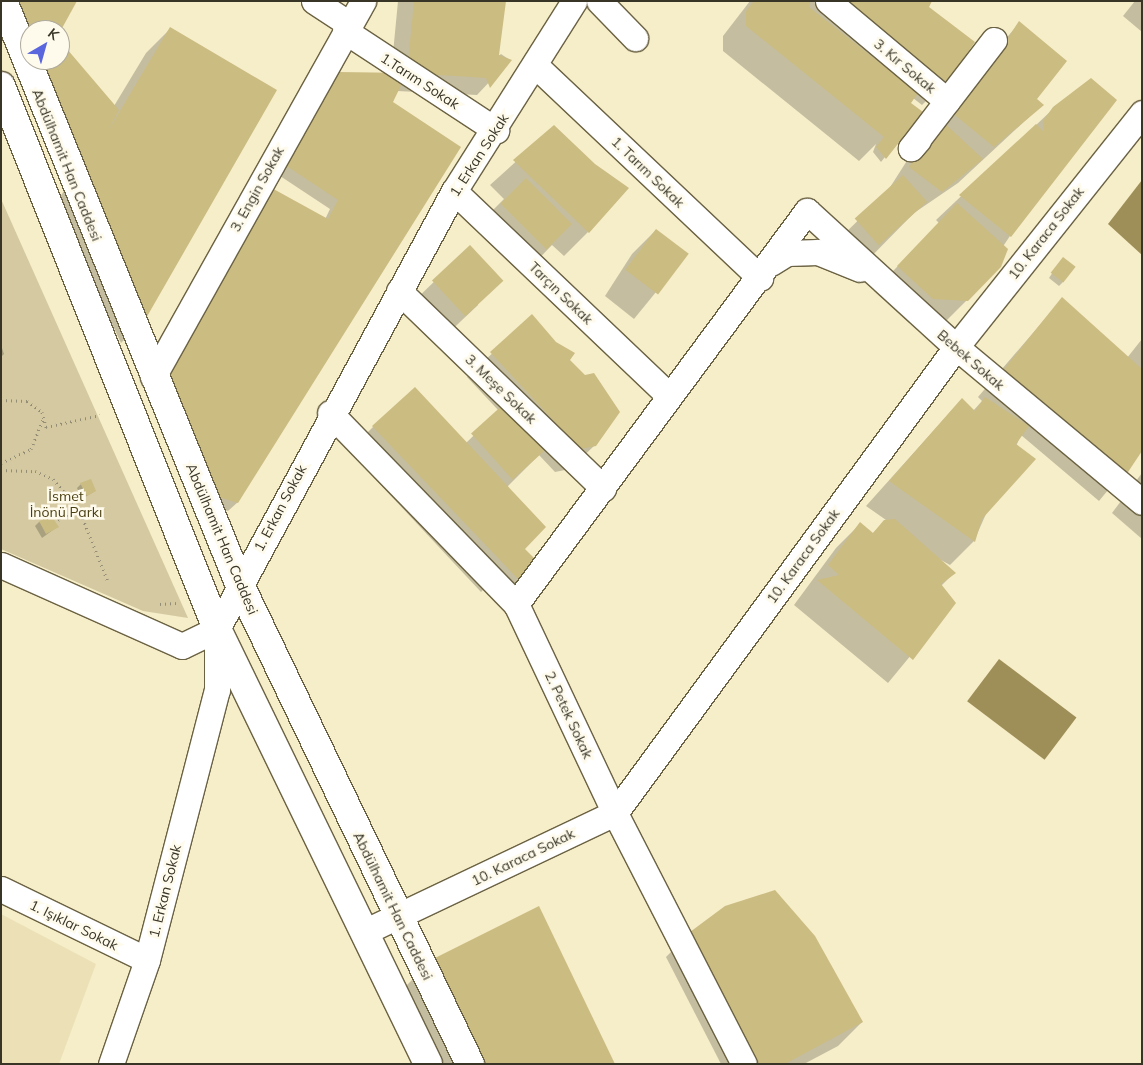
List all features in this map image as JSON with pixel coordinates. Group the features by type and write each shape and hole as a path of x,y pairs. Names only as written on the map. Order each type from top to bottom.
{"main road":[{"name":"Abdülhamit Han Caddesi","path":"3,1 153,377 239,583 398,918 470,1064"},
{"path":"1,86 217,629 428,1064"}],"street":[{"name":"1.Tarım Sokak","path":"314,1 347,27 496,130"},
{"name":"3. Engin Sokak","path":"153,377 363,1"},
{"name":"1. Erkan Sokak","path":"112,1064 147,960 216,690 217,629 239,583 330,413 454,191 496,130 574,1"},
{"path":"599,1 635,38"},
{"name":"3. Kır Sokak","path":"828,1 947,101 994,40"},
{"name":"1. Tarım Sokak","path":"536,65 765,270"},
{"path":"918,140 911,148 947,101"},
{"name":"10. Karaca Sokak","path":"364,932 398,918 615,813 956,347 1142,113"},
{"name":"Tarçın Sokak","path":"454,191 668,395"},
{"name":"Bebek Sokak","path":"765,270 806,211 956,347 1142,502"},
{"path":"516,604 603,488 668,395 765,270 786,253 818,252 875,275"},
{"name":"3. Meşe Sokak","path":"399,291 603,488"},
{"name":"2. Petek Sokak","path":"330,413 516,604 615,813 744,1064"},
{"path":"1,565 182,646 217,629"},
{"name":"1. Işıklar Sokak","path":"1,889 147,960"}],"path":[{"path":"1,400 27,401 44,419 46,427 106,414"},
{"path":"1,463 31,449 44,419"},
{"path":"1,470 35,471 53,479 79,509 120,618"},
{"path":"68,496 82,490"},
{"path":"58,520 79,509"}],"shaded area":[{"path":"1142,180 1142,255 1108,224"},
{"path":"999,659 1076,717 1045,760 967,701"},
{"path":"1,914 96,964 59,1064 1,1064"}],"green space":[{"name":"İsmet İnönü Parkı","path":"1,199 188,618 143,611 1,549"}],"building":[{"path":"17,1 77,1 67,20 26,20"},
{"path":"414,1 506,1 499,55 512,60 490,88 486,78 407,73"},
{"path":"754,1 810,1 809,7 918,93 911,103 923,112 886,159 876,147 884,137 746,26 746,11"},
{"path":"838,1 932,1 929,7 975,42 947,82"},
{"path":"1019,21 1067,61 1037,99 1044,105 994,147 956,116 955,106 983,67 987,70"},
{"path":"170,27 277,90 145,320 44,77 48,70 70,70 70,53 119,110 108,131"},
{"path":"339,72 407,73 393,102 461,147 238,503 200,491 153,377 268,186 328,219 338,200 282,163"},
{"path":"1091,78 1117,100 1011,237 959,195 1036,124 1044,132 1043,121 1053,107"},
{"path":"941,120 983,159 942,192 909,167"},
{"path":"554,125 595,164 629,188 589,233 513,160"},
{"path":"903,175 927,202 879,245 855,218"},
{"path":"526,178 572,224 547,249 501,203"},
{"path":"957,203 1008,249 1001,267 968,301 933,299 897,266"},
{"path":"656,229 689,254 658,294 625,270"},
{"path":"470,245 503,281 465,316 432,280"},
{"path":"1063,257 1076,267 1063,283 1051,273"},
{"path":"1062,297 1142,369 1142,451 1124,478 1001,373"},
{"path":"532,314 556,342 575,353 570,360 585,375 594,373 620,412 596,446 580,449 490,352"},
{"path":"415,387 546,527 525,549 538,562 520,581 372,426"},
{"path":"985,397 1029,426 1016,444 1036,459 982,519 975,542 889,481 962,398 975,411"},
{"path":"506,402 547,448 513,480 471,433"},
{"path":"91,479 96,491 87,496 80,483"},
{"path":"52,517 59,527 46,534 39,521"},
{"path":"895,519 956,573 941,584 956,603 913,660 817,580 839,575 828,565 860,522 873,533 884,520"},
{"path":"775,890 815,936 863,1022 785,1064 757,1064 690,932 725,906"},
{"path":"539,906 615,1064 479,1064 429,961"}]}
